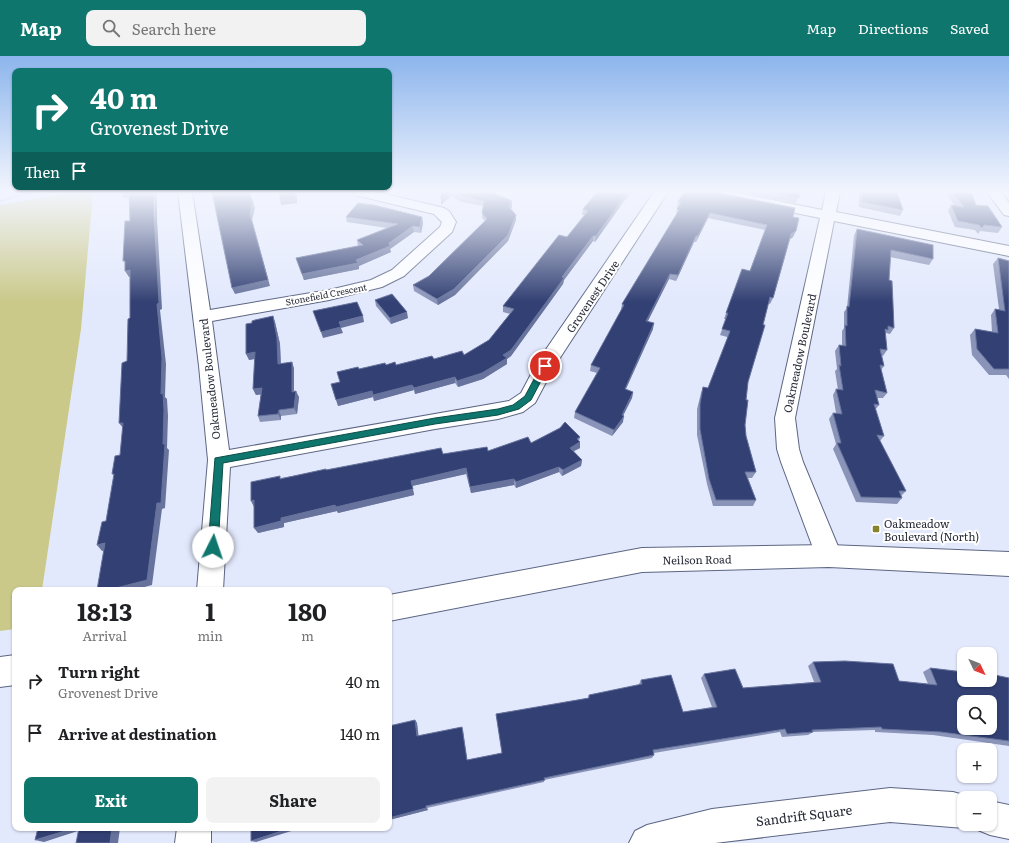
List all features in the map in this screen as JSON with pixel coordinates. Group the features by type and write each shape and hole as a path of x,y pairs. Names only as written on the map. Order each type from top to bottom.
{"street":[{"name":"Oakmeadow Boulevard","path":"190,229 203,318 219,460 210,587"},
{"name":"Stonefield Crescent","path":"203,318 329,295 376,284 398,273 447,229"},
{"name":"Grovenest Drive","path":"219,460 428,422 498,412 516,407 528,398 545,366 637,229"},
{"name":"Oakmeadow Boulevard","path":"825,229 785,418 788,449 792,462 828,556"},
{"path":"897,229 1009,251"},
{"name":"Neilson Road","path":"392,607 642,560 828,556 1009,564"},
{"path":"0,672 12,670"},
{"name":"Sandrift Square","path":"647,843 712,826 890,805 957,809"},
{"path":"997,819 1009,822"},
{"path":"193,843 194,831"}],"shaded area":[{"path":"0,229 90,229 81,329 42,587 12,587 12,629 0,631"}],"building":[{"path":"125,229 155,229 159,303 157,304 162,358 161,394 163,393 164,410 163,444 165,444 161,503 157,503 147,580 120,587 98,587 105,543 97,545 102,522 106,521 114,474 112,474 115,456 120,455 123,423 119,423 122,363 127,361 128,319 130,318 130,270 125,271 125,261 123,261"},
{"path":"220,229 254,229 268,280 232,288"},
{"path":"386,229 409,229 389,243 390,246 356,260 358,263 302,274 296,258 363,245 357,240"},
{"path":"477,229 511,229 508,235 454,289 437,299 413,285 429,276"},
{"path":"574,229 601,229 596,236 593,236 562,277 564,278 511,350 503,355 507,358 482,373 457,381 455,377 414,388 412,385 373,395 372,391 336,400 331,384 340,382 337,372 385,363 386,365 395,362 396,365 432,356 434,359 462,351 464,355 489,340 514,309 503,306 559,235 567,237"},
{"path":"668,229 702,229 698,236 696,236 678,275 670,274 646,321 654,323 625,389 633,392 622,415 624,416 614,430 575,412 600,368 591,365 624,305 622,304"},
{"path":"766,229 797,229 796,231 791,234 773,298 770,297 763,325 765,325 748,382 746,400 748,400 745,425 746,436 756,472 745,472 756,500 716,500 709,479 700,429 700,404 703,387 708,388 730,331 722,329 728,313 726,313 742,269 750,271"},
{"path":"857,229 933,245 933,259 891,250 889,280 892,281 894,328 888,326 888,330 885,329 887,350 880,349 884,366 880,365 887,393 875,390 879,405 874,404 884,436 877,435 906,491 899,491 902,498 861,497 837,443 841,443 833,413 842,414 836,389 843,390 839,365 841,366 839,345 846,346 845,325 847,326 847,306 849,307"},
{"path":"998,258 1009,261 1009,369 994,369 977,349 975,329 998,333 995,309 1005,311"},
{"path":"392,294 407,312 390,318 375,300"},
{"path":"357,302 363,316 339,322 341,327 321,332 313,311"},
{"path":"273,316 277,338 278,364 292,362 292,392 296,391 294,408 279,410 278,414 258,416 262,388 253,389 255,352 246,354 246,324 252,323 252,321 255,320"},
{"path":"565,422 580,437 577,439 580,442 570,448 582,460 563,470 559,467 516,482 514,479 470,487 466,468 411,481 413,489 281,518 281,521 254,528 254,500 251,501 251,482 280,476 280,479 441,448 443,454 487,447 488,451 528,437 531,443 560,428"},
{"path":"845,661 893,664 899,681 937,685 930,668 957,671 957,687 997,687 997,675 1009,678 1009,741 964,735 997,735 997,695 957,695 957,734 882,729 881,727 812,730 813,732 787,734 785,729 653,750 654,755 544,778 545,780 426,806 426,808 392,817 392,725 415,720 417,736 462,727 467,760 502,753 496,714 589,698 589,695 642,684 641,680 671,675 683,712 717,707 704,674 735,669 743,688 821,682 813,662"},
{"path":"37,831 65,831 35,840"},
{"path":"78,831 112,831 110,843 76,843"},
{"path":"251,831 282,831 251,841"}],"place":[{"name":"Oakmeadow Boulevard (North)","path":"876,529"}],"route":[{"path":"213,547 219,460 435,421 498,412 516,407 528,398 545,366"}]}
